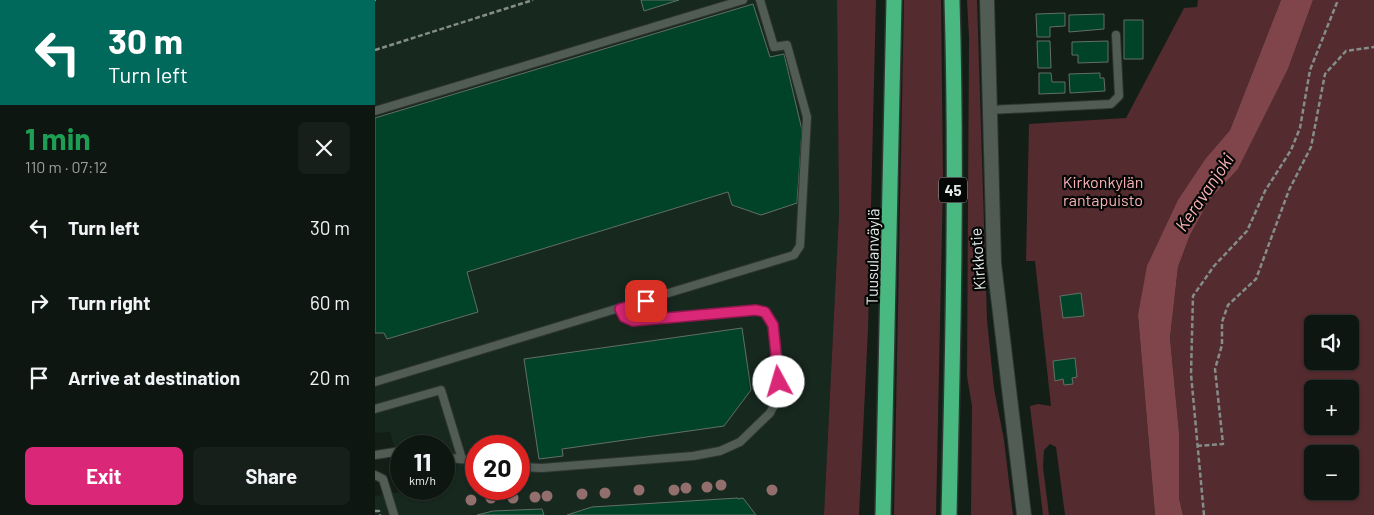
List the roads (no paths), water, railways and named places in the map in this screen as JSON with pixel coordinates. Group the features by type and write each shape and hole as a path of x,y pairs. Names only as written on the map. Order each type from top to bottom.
{"highway":[{"name":"Tuusulanväylä","path":"883,515 894,0"},
{"name":"45","path":"949,515 954,93 951,0"}],"street":[{"name":"Kirkkotie","path":"987,0 994,263 1024,515"}],"lane":[{"path":"375,111 743,0"},
{"path":"375,382 789,258 798,251 807,117 787,45 774,47 760,0"},
{"path":"989,110 1111,104 1119,96 1116,35"},
{"path":"530,467 684,456 720,451 740,442 770,413 778,397 779,382 773,325 765,312 756,310 633,321 624,317 620,309"},
{"path":"375,409 441,390 462,459"},
{"path":"375,455 390,453"},
{"path":"455,458 465,459"},
{"path":"375,475 383,479 394,515"}],"water":[{"name":"Keravanjoki","path":"1281,0 1313,0 1288,69 1238,169 1210,199 1190,235 1178,267 1170,338 1179,432 1179,498 1183,515 1155,515 1138,315 1147,266 1178,200 1206,158 1230,130"}],"park label":[{"name":"Kirkonkylän rantapuisto","path":"1103,190"}]}
